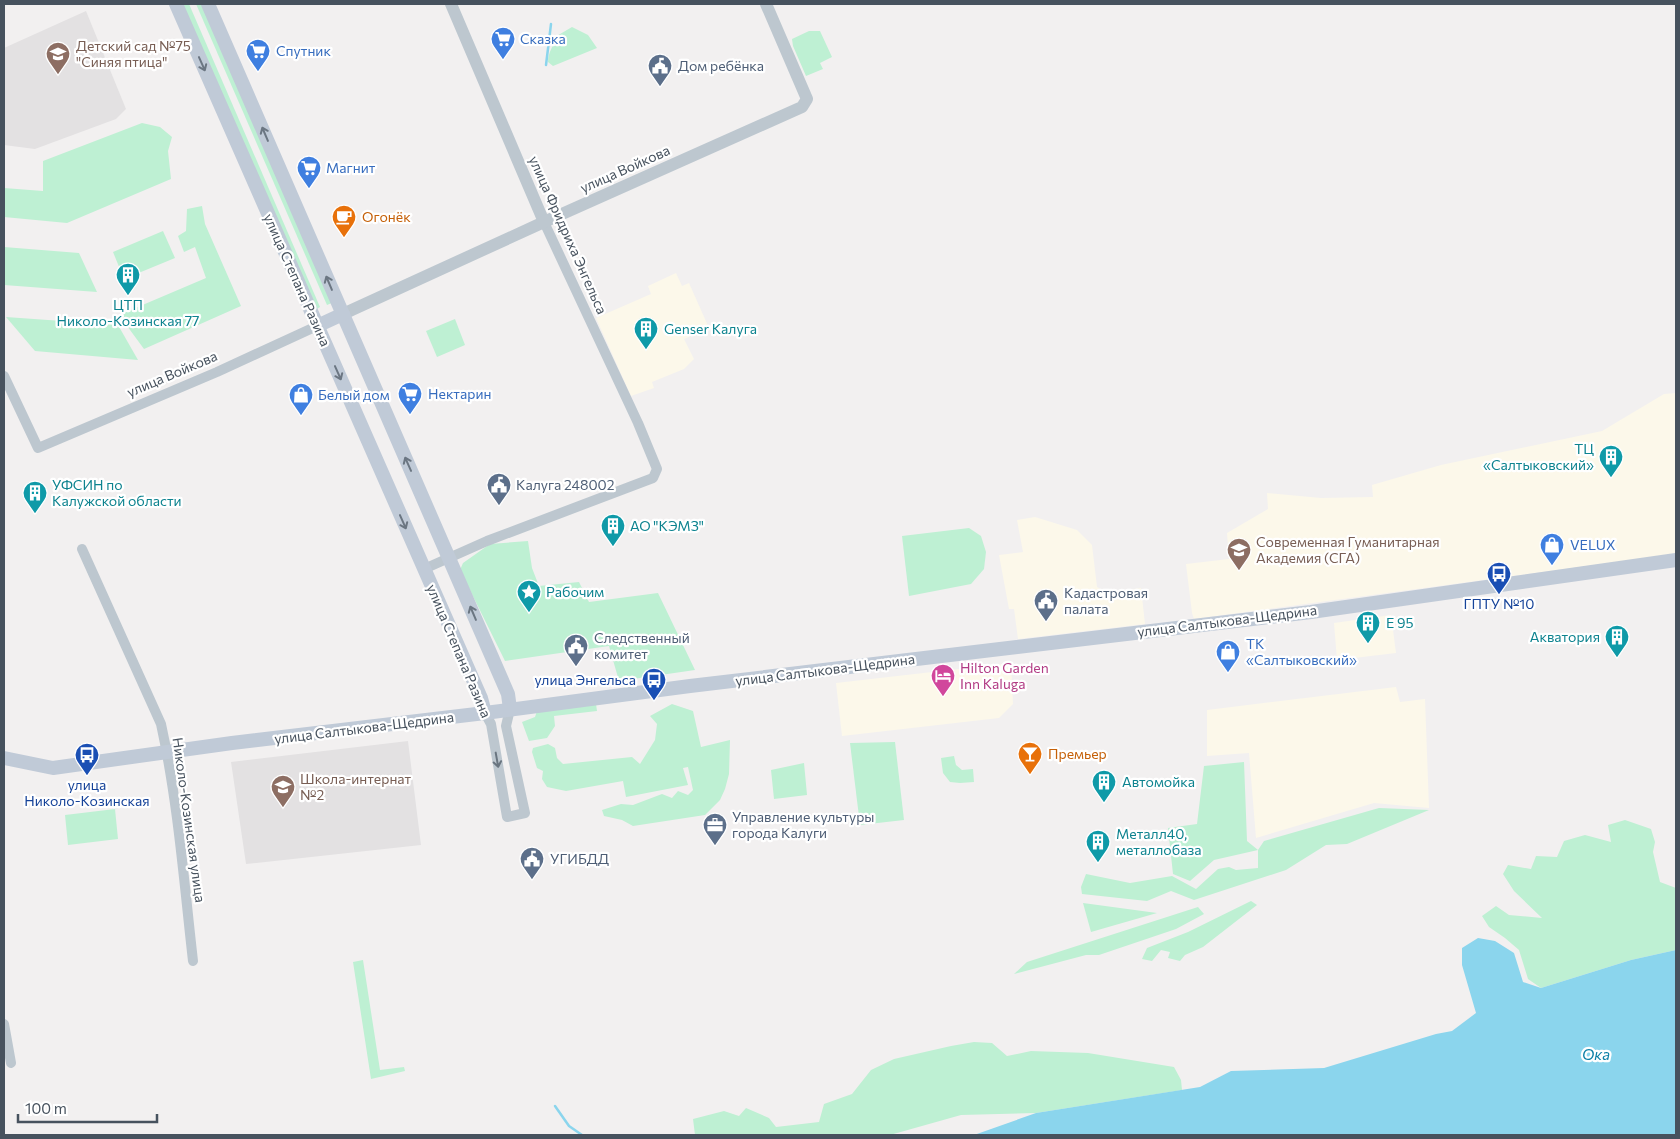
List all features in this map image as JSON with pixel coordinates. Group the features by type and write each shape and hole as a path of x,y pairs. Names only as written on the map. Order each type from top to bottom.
{"main road":[{"name":"улица Степана Разина","path":"176,4 481,698 485,713"},
{"name":"улица Степана Разина","path":"208,4 508,694 510,709"},
{"path":"317,326 343,314"},
{"name":"улица Салтыкова-Щедрина","path":"4,758 53,768 690,686 1311,612 1676,560"}],"street":[{"name":"улица Фридриха Энгельса","path":"449,558 492,539 653,478 657,469 638,423 544,222 451,4"},
{"name":"улица Войкова","path":"343,314 802,107 807,99 766,4"},
{"name":"улица Войкова","path":"4,376 38,448 217,372 317,326"},
{"name":"Николо-Козинская улица","path":"82,549 161,724 167,752 179,837 193,961"},
{"path":"424,569 449,558"},
{"name":"улица Степана Разина","path":"485,713 491,724 507,817 525,813 506,726 510,709"},
{"path":"4,1024 11,1063"}],"shaded area":[{"name":"Детский сад №75 \"Синяя птица\"","path":"86,11 126,109 116,119 35,149 4,145 4,48"},
{"path":"676,273 682,286 689,283 709,328 684,339 694,359 684,369 652,382 654,388 631,396 596,318 651,294 648,286"},
{"path":"1676,393 1676,554 1194,619 1186,564 1229,559 1227,533 1268,509 1267,493 1321,498 1373,497 1372,485 1441,465 1602,431 1664,394"},
{"path":"1035,517 1077,530 1092,545 1097,587 1107,593 1141,588 1145,624 1018,639 1014,609 1009,609 999,555 1023,552 1017,520"},
{"path":"1391,615 1396,653 1337,660 1334,623"},
{"path":"1011,663 1013,704 999,718 842,736 836,683"},
{"path":"1396,687 1400,702 1425,699 1429,808 1374,803 1256,838 1249,753 1207,756 1207,710"},
{"path":"408,741 421,845 246,864 231,762"}],"green space":[{"path":"181,4 189,4 320,307 315,310"},
{"path":"196,4 204,4 334,302 327,305"},
{"path":"572,27 588,35 597,48 553,66 548,62 555,37"},
{"path":"809,31 820,31 832,57 820,63 823,69 806,76 793,46 792,39"},
{"path":"142,123 160,127 172,137 168,151 171,179 67,223 4,217 4,188 43,191 43,161"},
{"path":"202,206 205,224 241,306 144,349 119,315 206,278 195,247 184,252 178,236 186,231 187,209"},
{"path":"163,231 175,258 124,279 113,252"},
{"path":"4,247 79,253 97,292 4,285"},
{"path":"6,317 118,325 138,360 35,351"},
{"path":"455,319 465,345 437,357 426,331"},
{"path":"969,528 981,536 986,552 984,569 971,584 909,596 902,536"},
{"path":"528,541 532,568 539,586 579,582 589,602 658,593 695,670 619,681 609,646 505,661 460,570 463,563 490,544"},
{"path":"596,704 597,711 554,716 555,726 547,738 529,741 522,722 535,717 537,711"},
{"path":"672,704 693,711 701,747 730,740 729,774 725,789 720,800 705,815 633,826 622,820 604,816 602,810 621,804 633,805 662,794 672,798 678,791 688,795 693,790 688,767 683,768 688,785 626,797 623,781 566,791 547,787 542,779 543,771 537,768 532,752 533,748 548,744 555,748 557,758 563,764 632,757 640,764 655,740 657,724 650,716"},
{"path":"895,742 904,820 860,825 850,743"},
{"path":"954,756 956,765 962,770 973,769 974,782 950,782 943,773 941,758"},
{"path":"1244,762 1247,841 1258,850 1214,860 1190,881 1173,874 1168,828 1197,824 1204,766"},
{"path":"804,763 807,795 774,799 771,770"},
{"path":"1379,808 1429,810 1347,844 1326,845 1286,870 1194,900 1171,891 1147,901 1082,894 1081,887 1086,874 1130,883 1172,876 1196,889 1218,869 1229,867 1236,870 1258,868 1258,850 1264,841"},
{"path":"115,809 118,839 68,845 65,815"},
{"path":"1625,820 1651,829 1655,842 1653,852 1660,882 1676,888 1676,950 1631,960 1541,988 1528,979 1519,950 1489,927 1482,916 1496,906 1509,915 1542,918 1514,891 1503,874 1508,865 1531,869 1536,856 1557,857 1564,841 1585,835 1611,842 1608,825"},
{"path":"1251,901 1257,905 1203,947 1185,955 1180,961 1168,958 1170,952 1161,950 1152,961 1142,959 1147,948 1188,932"},
{"path":"1083,903 1157,913 1091,932"},
{"path":"1198,907 1204,914 1176,929 1099,955 1086,955 1014,974 1027,962"},
{"path":"363,960 380,1070 404,1067 405,1071 371,1079 353,962"},
{"path":"974,1042 992,1043 1007,1056 1031,1051 1088,1053 1174,1067 1181,1080 1182,1090 1036,1113 961,1115 890,1135 695,1135 693,1119 724,1111 739,1116 746,1108 769,1118 776,1127 819,1122 824,1104 852,1094 871,1070 894,1059"}],"water":[{"name":"Ока","path":"1478,938 1495,941 1514,953 1523,982 1541,988 1631,960 1676,950 1676,1135 974,1135 1036,1113 1200,1087 1231,1071 1324,1068 1436,1034 1452,1031 1476,1013 1462,965 1462,948"}],"waterway":[{"path":"546,65 551,24"},
{"path":"555,1106 569,1126 582,1135"}],"place":[{"name":"Сказка","path":"503,60"},
{"name":"Спутник","path":"258,72"},
{"name":"Детский сад №75 \"Синяя птица\"","path":"58,75"},
{"name":"Дом ребёнка","path":"660,87"},
{"name":"Магнит","path":"309,189"},
{"name":"Огонёк","path":"344,238"},
{"name":"ЦТП Николо-Козинская 77","path":"128,296"},
{"name":"Genser Калуга","path":"646,350"},
{"name":"Нектарин","path":"410,415"},
{"name":"Белый дом","path":"301,416"},
{"name":"ТЦ «Салтыковский»","path":"1611,478"},
{"name":"Калуга 248002","path":"499,506"},
{"name":"УФСИН по Калужской области","path":"35,514"},
{"name":"АО \"КЭМЗ\"","path":"613,547"},
{"name":"VELUX","path":"1552,566"},
{"name":"Современная Гуманитарная Академия (СГА)","path":"1239,571"},
{"name":"ГПТУ №10","path":"1499,595"},
{"name":"Рабочим","path":"529,613"},
{"name":"Кадастровая палата","path":"1046,622"},
{"name":"Е 95","path":"1368,644"},
{"name":"Акватория","path":"1617,658"},
{"name":"Следственный комитет","path":"576,667"},
{"name":"ТК «Салтыковский»","path":"1228,673"},
{"name":"Hilton Garden Inn Kaluga","path":"943,697"},
{"name":"улица Энгельса","path":"654,701"},
{"name":"Премьер","path":"1030,775"},
{"name":"улица Николо-Козинская","path":"87,776"},
{"name":"Автомойка","path":"1104,803"},
{"name":"Школа-интернат №2","path":"283,808"},
{"name":"Управление культуры города Калуги","path":"715,846"},
{"name":"Металл40, металлобаза","path":"1098,863"},
{"name":"УГИБДД","path":"532,880"}]}
